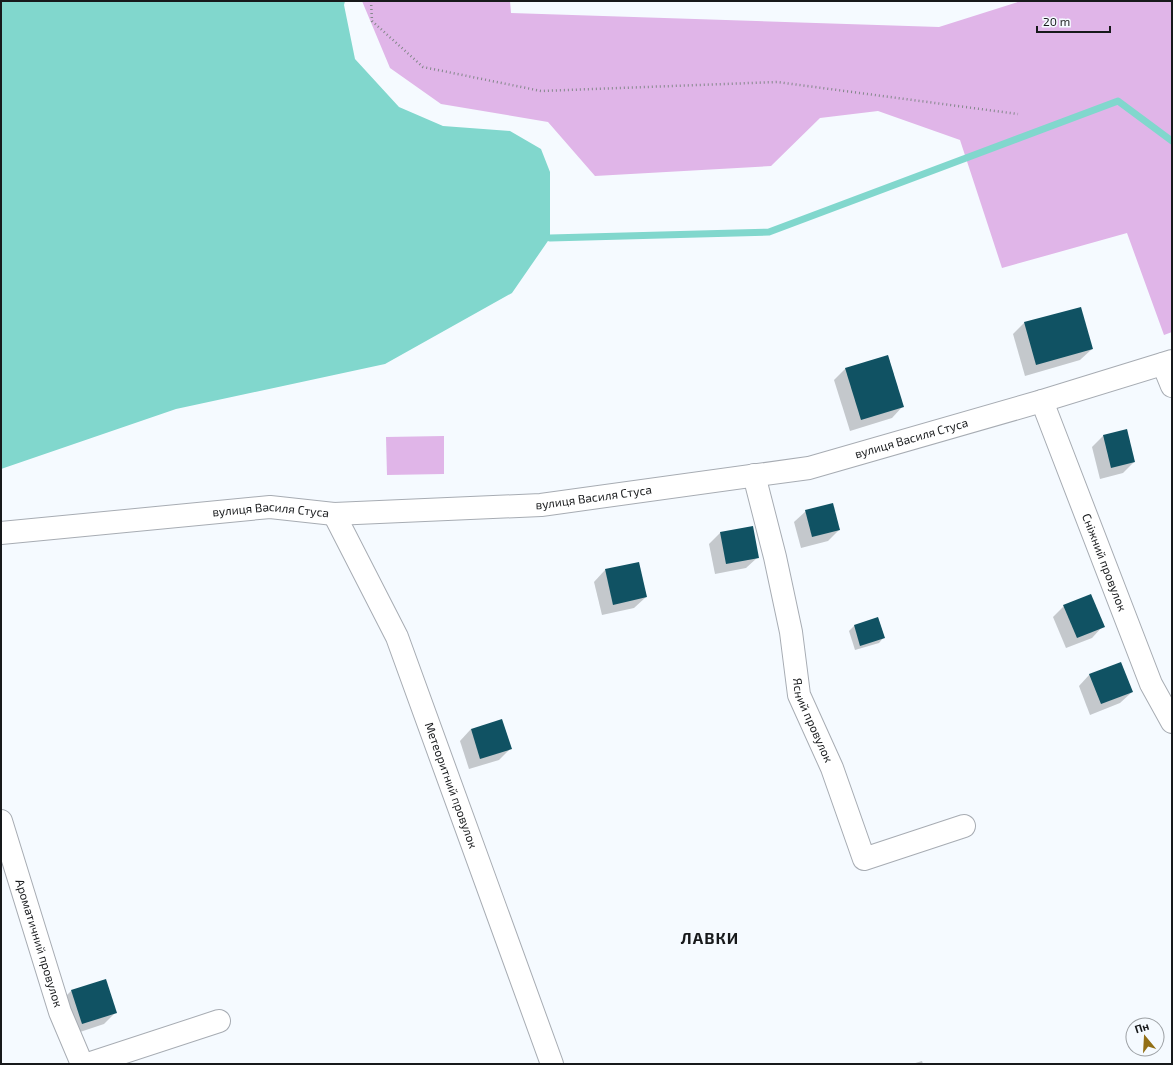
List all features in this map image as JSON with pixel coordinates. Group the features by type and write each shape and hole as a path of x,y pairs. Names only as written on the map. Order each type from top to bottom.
{"street":[{"path":"1168,363 1172,386"},
{"name":"вулиця Василя Стуса","path":"1,533 270,508 334,514 541,505 809,468 1168,363"},
{"name":"Сніжний провулок","path":"1042,401 1151,684 1172,722"},
{"name":"Ясний провулок","path":"754,475 775,557 791,632 799,695 832,768 864,858 964,826"},
{"name":"Метеоритний провулок","path":"334,514 397,638 552,1064"},
{"name":"Ароматичний провулок","path":"1,821 60,1012 82,1064"},
{"path":"88,1064 219,1021"}],"path":[{"path":"371,1 372,21 423,67 541,91 777,82 1018,114"}],"shaded area":[{"path":"1,1 345,1 344,5 355,59 399,107 443,126 510,131 541,149 550,172 550,238 512,293 385,364 176,409 1,469"},
{"path":"362,1 510,1 511,13 939,27 1021,1 1172,1 1172,332 1164,335 1127,233 1002,268 960,140 878,111 820,118 771,166 595,176 548,122 441,104 390,68"},
{"path":"444,436 444,474 387,475 386,437"}],"building":[{"path":"1081,307 1093,349 1036,365 1024,322"},
{"path":"888,355 904,407 861,420 845,368"},
{"path":"1127,429 1135,462 1111,468 1103,435"},
{"path":"833,503 840,530 812,537 805,510"},
{"path":"753,526 759,558 726,564 720,532"},
{"path":"639,562 647,597 613,605 605,569"},
{"path":"1091,594 1105,627 1077,638 1063,605"},
{"path":"878,617 885,638 860,646 854,625"},
{"path":"1121,662 1133,692 1101,704 1089,674"},
{"path":"502,719 512,749 480,759 471,729"},
{"path":"106,979 117,1013 82,1024 71,990"}],"waterway":[{"path":"550,238 769,232 1118,101 1172,141"}],"district":[{"name":"ЛАВКИ","path":"710,938"}]}
